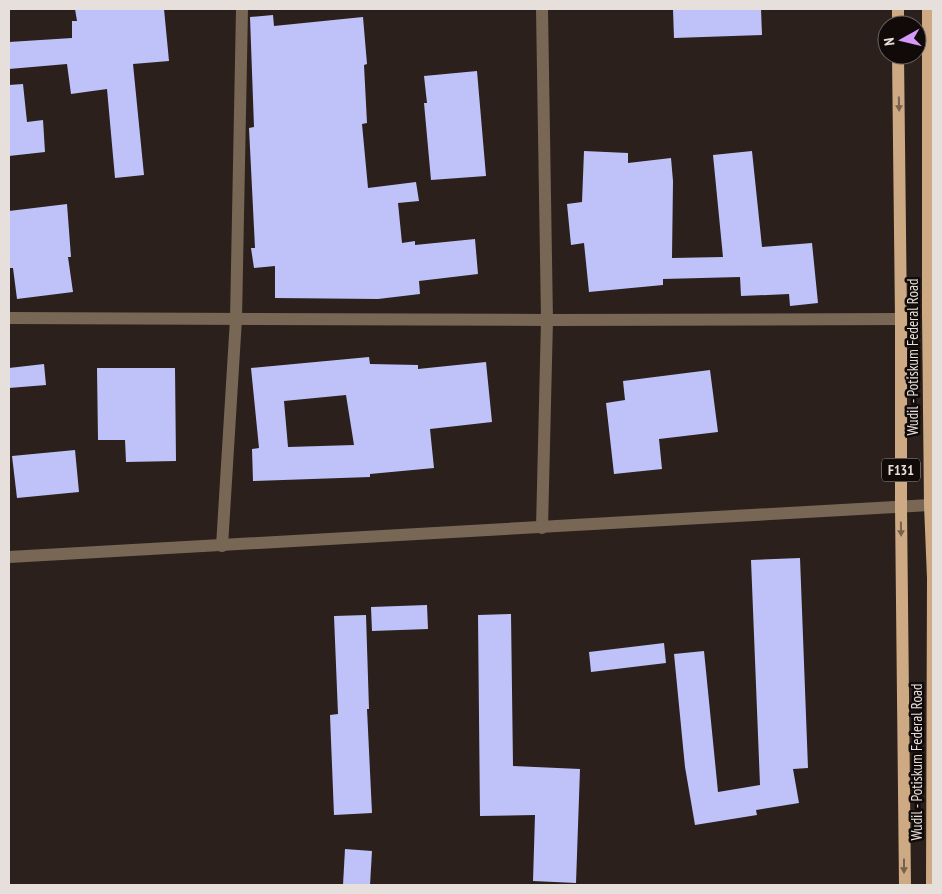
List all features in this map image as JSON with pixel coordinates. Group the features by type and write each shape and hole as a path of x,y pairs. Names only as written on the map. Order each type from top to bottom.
{"main road":[{"name":"Wudil - Potiskum Federal Road","path":"928,9 931,143 930,505 933,578 932,885"},
{"name":"Wudil - Potiskum Federal Road","path":"898,65 901,319 900,508 905,885"}],"street":[{"path":"222,546 236,319 242,9"},
{"path":"542,9 547,320 542,528"},
{"path":"9,318 901,319"},
{"path":"9,557 930,505"}],"building":[{"path":"75,9 164,9 169,61 133,64 144,175 115,178 107,89 71,94 67,64 9,69 9,42 72,38 72,21 77,21"},
{"path":"673,9 761,9 762,35 674,38"},
{"path":"273,15 274,26 363,17 367,64 364,65 367,123 362,124 368,188 416,182 419,201 398,203 402,243 415,241 415,245 475,239 478,274 419,281 420,294 378,299 275,298 275,266 254,268 251,248 255,248 249,128 254,127 250,17"},
{"path":"477,71 486,176 431,180 424,103 427,103 424,76"},
{"path":"23,84 27,122 43,120 45,152 9,156 9,85"},
{"path":"584,151 628,153 628,163 671,158 673,181 672,258 723,257 713,155 752,151 762,247 812,243 818,303 790,306 789,294 741,296 740,277 663,279 663,285 589,292 584,243 571,245 567,204 582,202"},
{"path":"67,204 71,257 68,257 73,292 17,299 13,268 9,268 9,211"},
{"path":"369,357 370,364 418,365 418,369 486,362 492,422 430,429 434,468 370,474 370,477 253,481 252,449 259,448 251,368","holes":["346,395 354,445 288,447 284,401"]},
{"path":"44,364 46,385 9,388 9,368"},
{"path":"97,368 175,368 176,461 126,462 125,440 98,440"},
{"path":"710,370 718,432 659,439 662,469 614,474 606,403 625,400 623,381"},
{"path":"75,450 79,492 17,498 12,456"},
{"path":"800,558 808,768 793,769 799,803 756,810 757,815 695,825 685,767 674,654 704,651 718,792 760,785 751,560"},
{"path":"427,605 428,629 372,631 371,607"},
{"path":"511,614 513,766 580,769 576,883 533,881 535,815 480,816 478,615"},
{"path":"366,615 369,709 367,709 372,813 334,815 330,715 338,714 334,616"},
{"path":"664,643 666,663 591,672 589,652"},
{"path":"345,849 372,851 370,885 343,885"}]}
